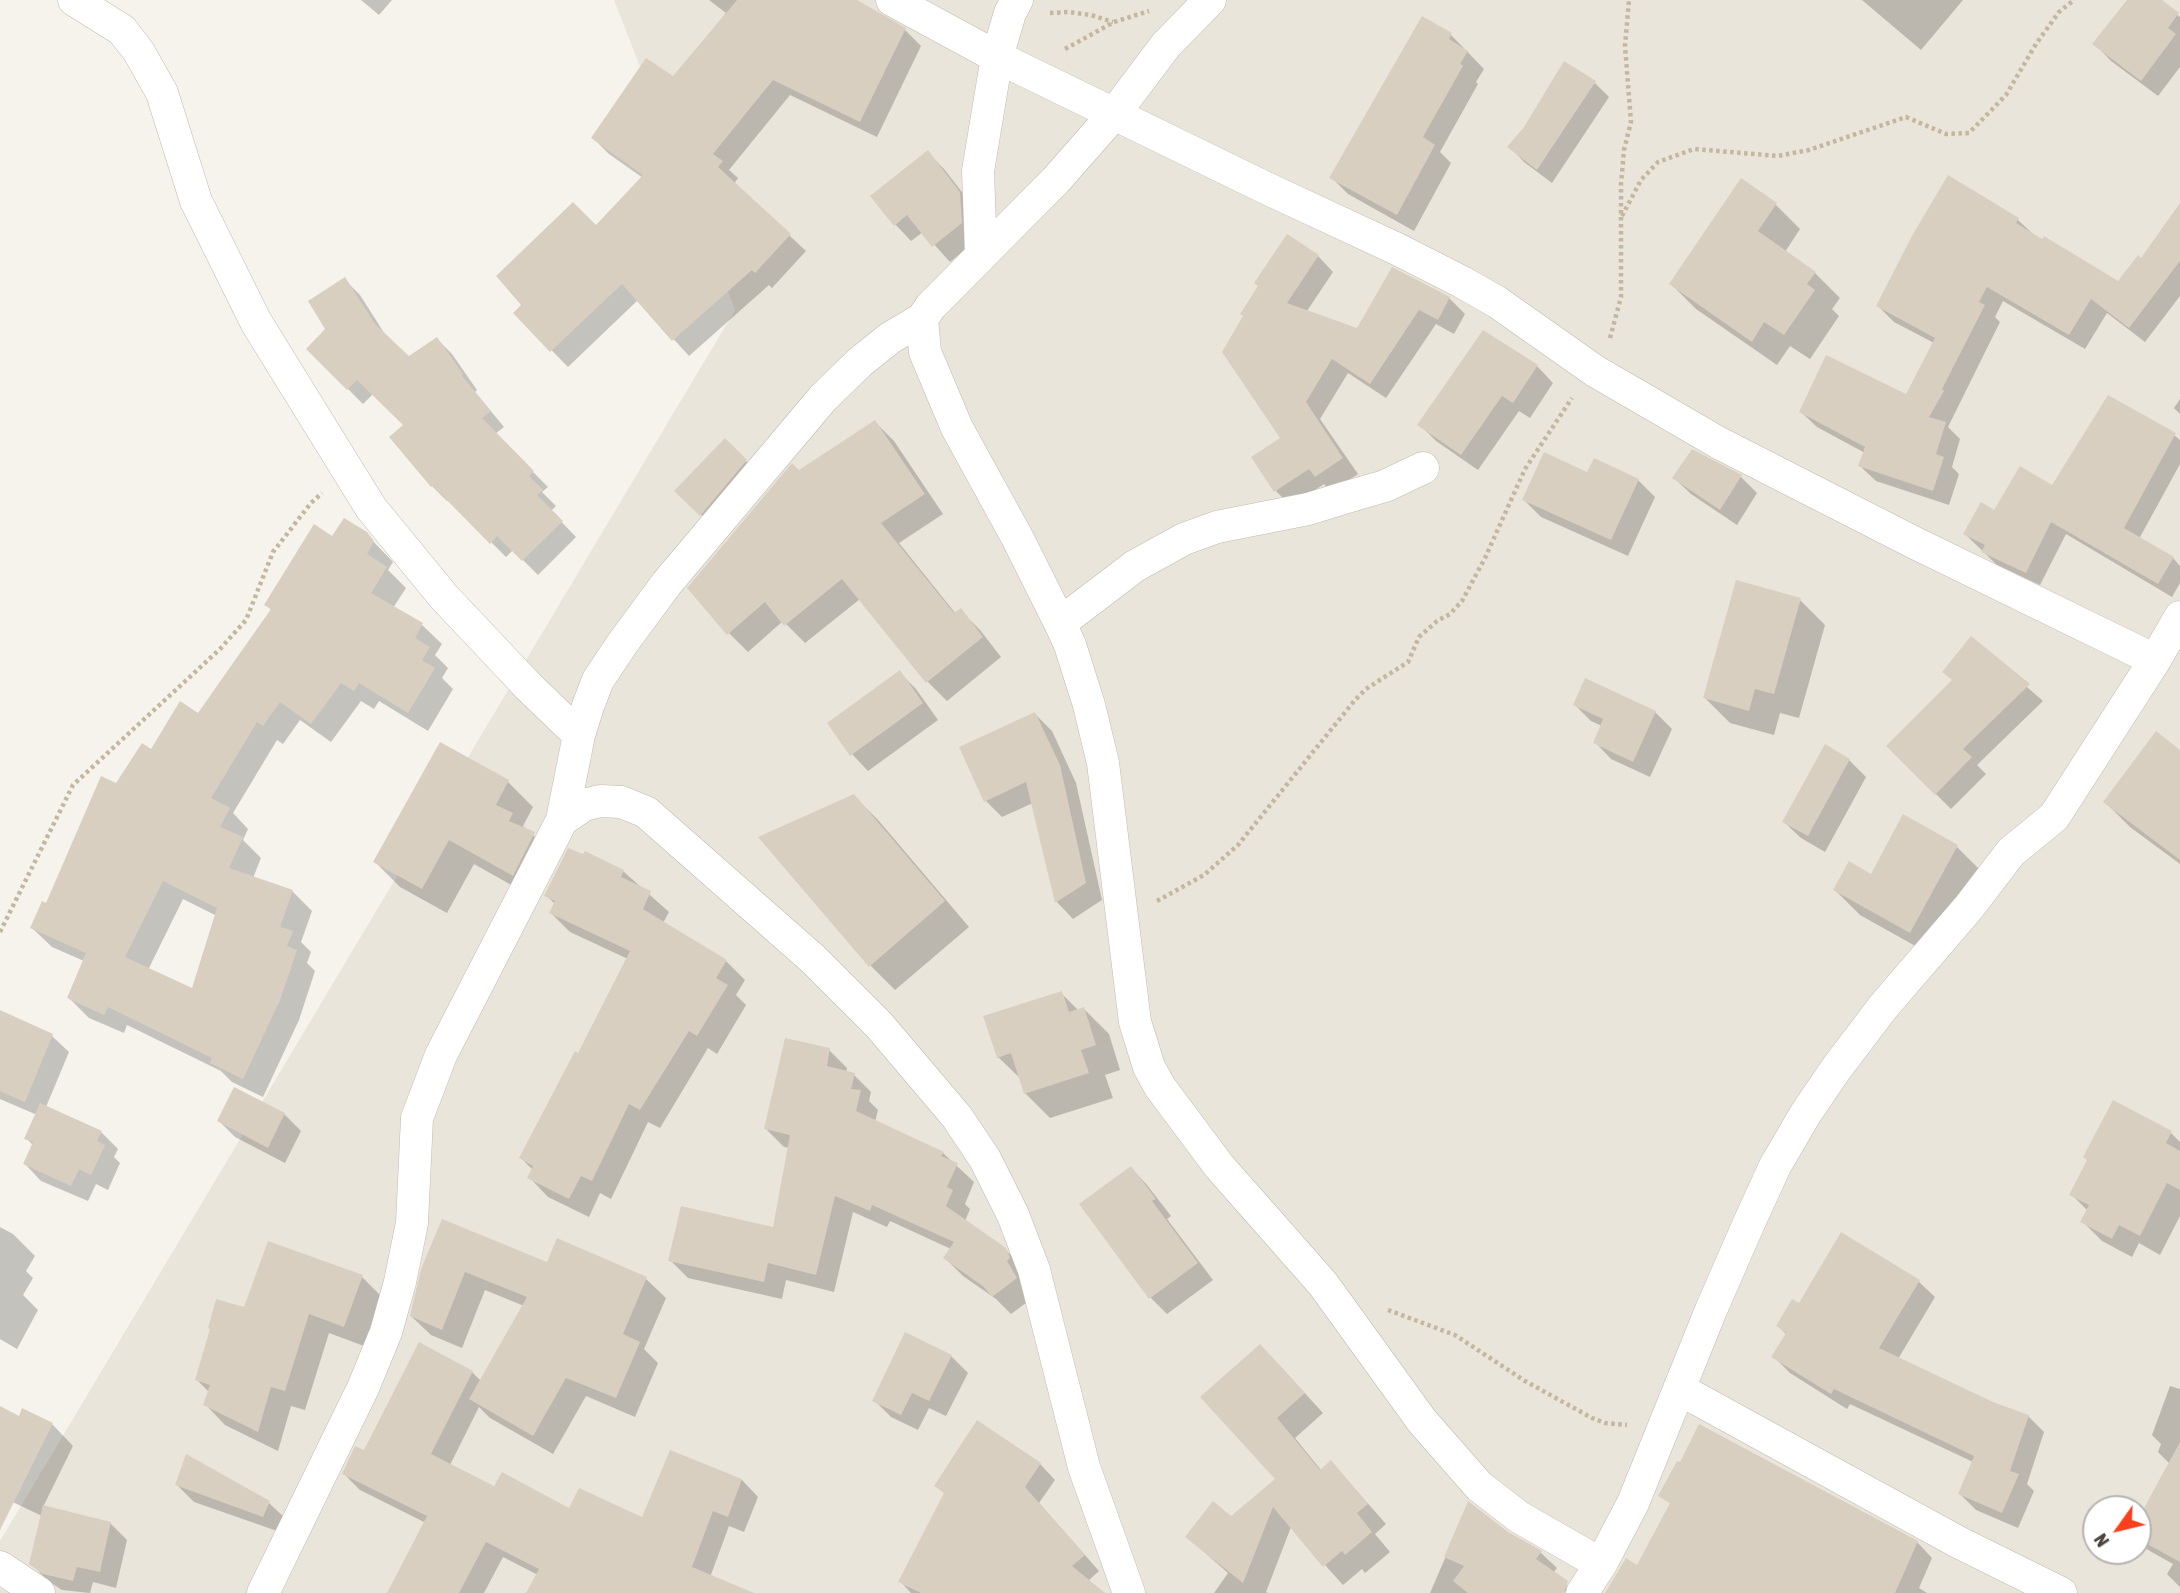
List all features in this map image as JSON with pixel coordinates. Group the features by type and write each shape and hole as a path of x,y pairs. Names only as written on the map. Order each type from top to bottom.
{"street":[{"path":"74,0 122,30 162,93 196,201 256,322 371,508 444,597 529,687 579,735"},
{"path":"892,0 1026,71 1462,282 1497,302 1595,371 1649,405 1804,488 2155,660"},
{"path":"263,1593 363,1388 386,1332 412,1223 417,1118 441,1055 562,820 579,735 598,680 667,583 823,398 860,362 890,338 922,319 981,254 1022,216 1114,114 1166,45 1203,6"},
{"path":"981,254 978,171 998,57 1013,7"},
{"path":"922,319 925,352 957,428 1060,623 1089,705 1103,763 1135,1022 1149,1067 1160,1087 1219,1167 1323,1284 1422,1421 1479,1486 1519,1517 1601,1564"},
{"path":"1060,623 1135,566 1184,539 1217,527 1308,509 1347,498 1385,486 1423,468"},
{"path":"1583,1593 1633,1503 1749,1223 1775,1166 1806,1113 1883,1007 1969,907 2011,852 2054,817 2180,617"},
{"path":"562,820 584,805 600,801 621,802 646,811 813,959 879,1025 957,1117 985,1159 1013,1215 1034,1270 1084,1467 1129,1593"},
{"path":"1679,1389 1958,1542 2061,1593"},
{"path":"0,1567 39,1593"}],"path":[{"path":"1124,916 1168,896 1204,875 1238,845 1355,700 1366,689 1408,662 1419,637 1437,621 1450,614 1462,601 1485,558 1525,469 1573,397 1595,371 1609,341 1621,297 1624,150 1630,122 1625,46 1629,0"},
{"path":"1622,216 1641,180 1658,162 1694,149 1778,156 1809,150 1906,117 1946,134 1969,133 2007,95 2036,44 2059,12 2074,0"},
{"path":"1026,71 1114,22 1152,10 1203,6"},
{"path":"1013,7 1069,12 1114,22"},
{"path":"0,932 73,785 220,649 246,620 273,552 311,503 347,468"},
{"path":"1381,1307 1455,1335 1525,1381 1592,1418 1605,1423 1662,1429"}],"shaded area":[{"path":"614,0 2180,0 2180,1593 0,1593 0,1541 735,310"}],"building":[{"path":"737,0 857,0 906,28 860,122 773,80 713,154 723,161 718,167 791,234 755,273 752,270 672,341 622,284 550,352 513,313 521,305 496,276 573,202 596,225 643,175 591,138 646,58 673,76"},
{"path":"2127,0 2162,0 2179,13 2168,28 2176,34 2141,81 2092,44"},
{"path":"1422,16 1452,33 1449,39 1468,51 1460,64 1463,66 1423,137 1435,145 1397,215 1329,178"},
{"path":"1564,61 1596,81 1537,170 1507,147 1524,127"},
{"path":"928,150 960,192 962,223 932,247 907,215 894,226 870,196"},
{"path":"1948,175 2019,218 2016,223 2042,239 2044,236 2118,281 2138,255 2141,258 2180,203 2180,261 2129,328 2091,299 2069,335 1987,287 1979,302 1985,305 1929,417 1946,422 1936,454 1944,457 1933,491 1858,466 1865,447 1799,412 1826,355 1906,394 1935,338 1876,306 1912,236"},
{"path":"1741,178 1777,203 1758,231 1816,272 1807,284 1815,290 1784,335 1764,322 1752,342 1669,284"},
{"path":"1287,234 1319,255 1287,303 1357,328 1392,267 1450,297 1438,320 1419,310 1370,384 1332,359 1306,402 1343,458 1315,477 1309,469 1274,492 1251,457 1280,438 1222,352 1243,316 1240,314 1258,286 1254,283"},
{"path":"345,277 375,324 409,356 437,337 462,376 491,411 482,418 534,471 529,476 543,490 537,495 563,521 522,561 497,536 490,544 433,486 431,487 389,437 403,425 357,380 347,390 306,349 325,329 308,301"},
{"path":"1483,330 1538,365 1513,403 1502,396 1461,455 1417,425"},
{"path":"2108,395 2176,433 2124,528 2174,557 2158,584 2051,522 2026,573 1981,552 1985,545 1963,534 1981,502 1994,510 2020,466 2052,485"},
{"path":"875,420 925,494 881,523 954,613 961,608 983,637 926,683 842,579 784,626 765,602 727,635 687,588 792,463 799,470"},
{"path":"725,438 747,460 700,516 674,491"},
{"path":"1692,449 1742,475 1720,510 1672,478"},
{"path":"1544,452 1587,472 1594,458 1639,479 1611,540 1522,500"},
{"path":"344,518 367,532 374,541 367,554 387,567 371,593 423,623 415,638 430,647 422,660 435,668 408,713 359,683 354,691 341,683 311,724 280,702 263,726 257,722 211,798 230,808 220,827 243,837 229,868 293,890 280,927 293,931 287,946 297,950 280,1000 243,1079 210,1063 212,1058 108,1007 104,1015 67,998 86,953 30,928 42,901 46,903 101,776 116,783 142,743 151,749 180,701 198,713 271,609 264,605 314,524 332,536","holes":["163,881 217,908 192,988 125,957"]},
{"path":"1736,580 1801,598 1774,694 1755,689 1749,711 1703,698"},
{"path":"1971,636 2030,684 1963,749 1972,757 1935,795 1886,746 1952,680 1942,672"},
{"path":"900,670 923,703 850,756 827,723"},
{"path":"1585,678 1656,711 1633,762 1593,743 1603,719 1573,705"},
{"path":"1035,712 1060,765 1086,883 1055,903 1026,782 984,802 959,747"},
{"path":"2156,731 2180,750 2180,860 2103,802"},
{"path":"440,742 509,780 496,805 513,813 509,821 535,832 513,876 449,840 422,889 373,862"},
{"path":"1825,744 1850,759 1808,836 1782,822"},
{"path":"854,794 945,901 869,967 758,837"},
{"path":"1903,814 1958,845 1910,933 1833,890 1849,861 1871,874"},
{"path":"568,848 583,854 585,851 624,870 621,877 651,891 643,909 727,960 716,978 728,985 697,1036 689,1031 640,1110 629,1104 592,1181 581,1176 569,1199 527,1178 533,1166 519,1158 575,1051 578,1053 630,951 549,913 555,901 544,896"},
{"path":"1062,991 1069,1012 1084,1007 1096,1045 1081,1050 1089,1073 1024,1094 1011,1053 997,1058 983,1016"},
{"path":"0,1010 53,1034 25,1102 0,1091"},
{"path":"785,1038 830,1048 827,1066 855,1073 851,1089 861,1090 856,1111 944,1152 941,1156 958,1163 947,1187 953,1190 946,1206 1006,1248 1010,1258 1007,1261 1017,1278 992,1297 984,1287 943,1258 954,1242 872,1205 870,1211 835,1196 816,1275 768,1263 764,1282 668,1261 681,1206 773,1227 790,1135 764,1129"},
{"path":"234,1087 285,1113 268,1148 217,1121"},
{"path":"2113,1100 2172,1131 2166,1143 2180,1151 2180,1190 2167,1183 2140,1236 2119,1225 2112,1239 2080,1222 2089,1205 2069,1195 2087,1160 2083,1157"},
{"path":"40,1103 102,1131 97,1141 105,1145 91,1175 79,1169 71,1186 23,1164 33,1142 24,1139"},
{"path":"1131,1166 1156,1199 1152,1201 1198,1263 1149,1299 1079,1204"},
{"path":"442,1219 547,1262 557,1238 647,1277 623,1334 640,1342 616,1398 566,1378 533,1436 469,1399 527,1297 465,1272 442,1330 410,1316 421,1269"},
{"path":"1841,1232 1920,1280 1879,1348 1993,1402 2029,1415 2010,1471 2019,1474 2002,1513 1958,1494 1974,1456 1834,1389 1831,1394 1771,1357 1786,1333 1776,1326 1792,1299 1799,1303"},
{"path":"268,1241 363,1275 344,1327 309,1314 285,1391 271,1387 258,1432 203,1405 210,1385 195,1380 216,1299 244,1307"},
{"path":"905,1332 952,1355 929,1401 912,1393 901,1415 872,1401"},
{"path":"419,1342 473,1371 431,1454 494,1486 502,1472 569,1508 579,1488 642,1517 670,1450 742,1479 728,1517 713,1511 692,1567 754,1593 526,1593 539,1569 486,1542 459,1593 387,1593 427,1516 342,1474 355,1446 364,1450"},
{"path":"1260,1344 1305,1393 1277,1418 1320,1470 1331,1460 1368,1504 1357,1513 1372,1532 1345,1555 1342,1551 1323,1567 1273,1507 1243,1583 1185,1537 1213,1501 1231,1516 1275,1479 1200,1397"},
{"path":"0,1406 19,1416 22,1408 53,1423 0,1530"},
{"path":"977,1420 1041,1463 1025,1487 1085,1555 1072,1566 1105,1593 921,1593 898,1582 944,1493 934,1486"},
{"path":"1699,1424 1918,1541 1895,1593 1605,1593 1626,1558 1637,1565 1670,1503 1658,1496 1677,1461 1680,1462"},
{"path":"2180,1442 2180,1562 2152,1547 2151,1495"},
{"path":"186,1454 270,1501 263,1517 175,1485"},
{"path":"1468,1501 1508,1532 1542,1551 1536,1559 1568,1581 1564,1593 1468,1593 1453,1581 1464,1566 1444,1557"},
{"path":"43,1505 111,1522 100,1572 77,1567 73,1581 43,1574 29,1564"}]}
